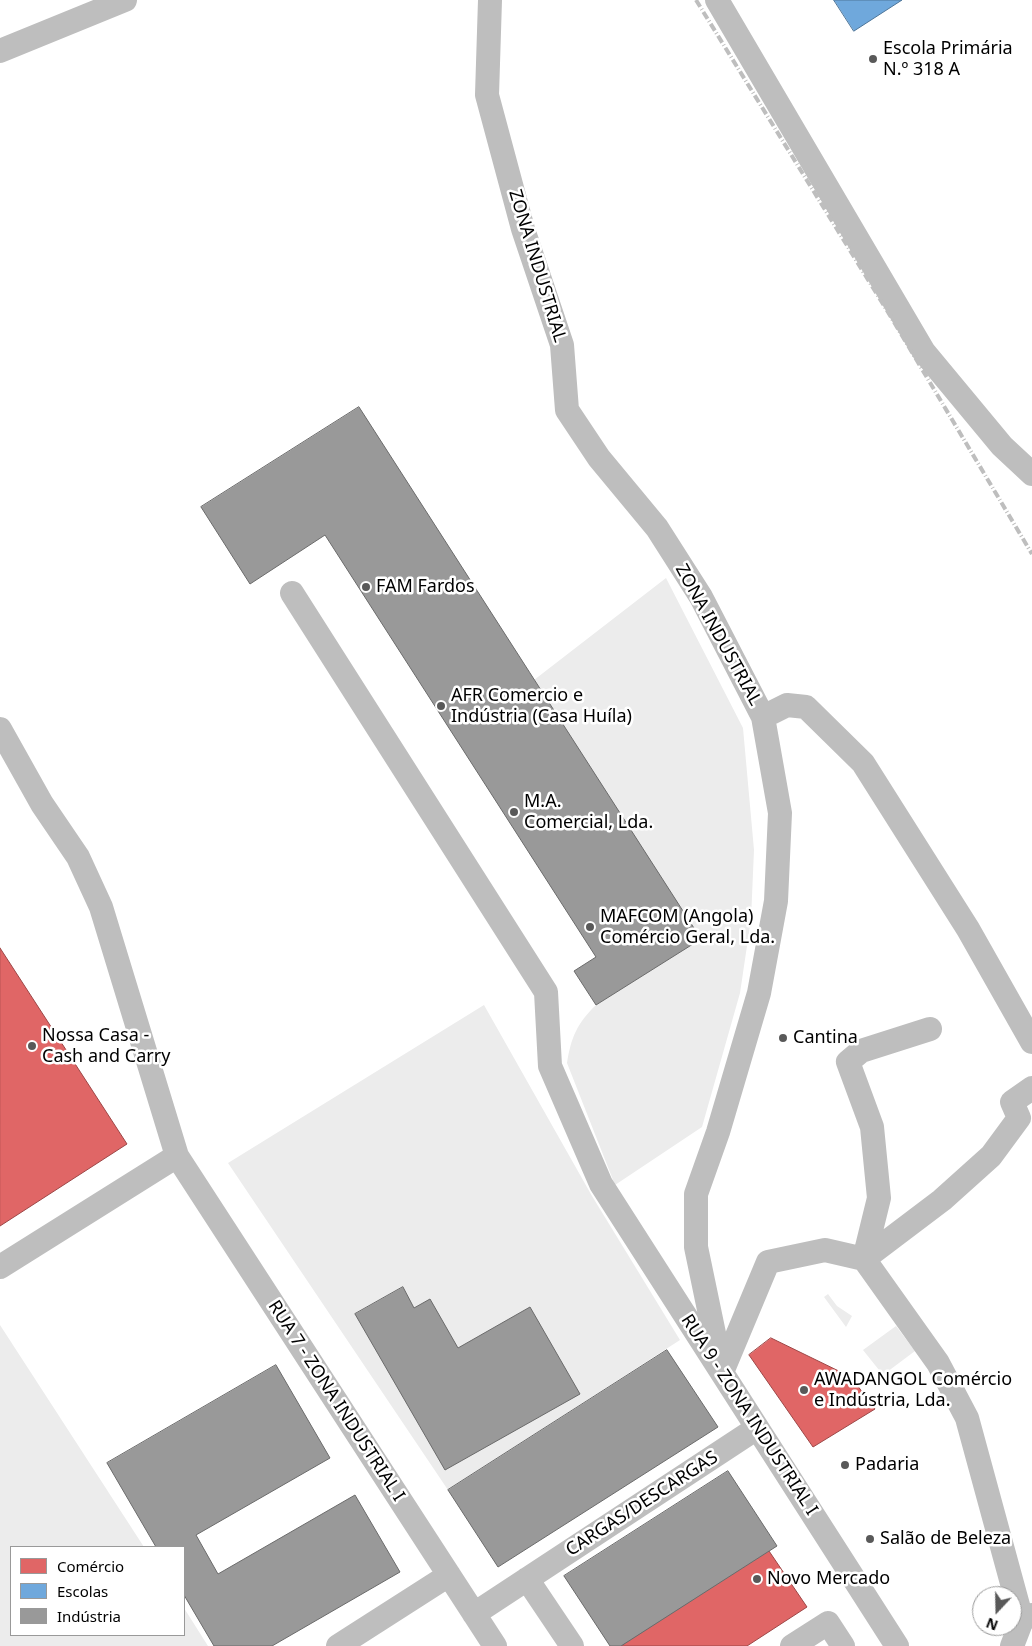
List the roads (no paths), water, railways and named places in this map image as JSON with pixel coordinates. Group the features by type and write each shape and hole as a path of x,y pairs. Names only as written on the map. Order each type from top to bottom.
{"street":[{"path":"0,51 125,0"},
{"name":"ZONA INDUSTRIAL","path":"490,0 487,95 523,229 562,344 567,410 599,458 657,528 701,597 763,717 780,813 776,902 759,993 718,1132 696,1194 696,1247 722,1372"},
{"path":"717,0 924,352 1002,446 1032,474"},
{"name":"RUA 9 - ZONA INDUSTRIAL I","path":"292,593 546,992 550,1066 601,1184 897,1646"},
{"path":"763,717 787,705 806,707 863,763 968,929 1032,1042"},
{"name":"RUA 7 - ZONA INDUSTRIAL I","path":"0,729 42,804 78,856 101,907 177,1156 495,1646"},
{"path":"864,1259 879,1198 872,1127 848,1062 861,1051 930,1028"},
{"path":"864,1259 942,1200 991,1156 1020,1118 1012,1102 1032,1088"},
{"path":"0,1267 177,1156"},
{"path":"722,1372 768,1262 825,1250 864,1259 938,1363 967,1418 1027,1618 1012,1646"},
{"name":"CARGAS/DESCARGAS","path":"474,1614 757,1428"},
{"path":"338,1646 449,1575"},
{"path":"527,1579 572,1646"},
{"path":"792,1646 828,1623 843,1646"}],"railway":[{"path":"696,0 891,317 1032,554"}],"place":[{"name":"Escola Primária N.º 318 A","path":"873,59"},
{"name":"FAM Fardos","path":"366,587"},
{"name":"AFR Comercio e Indústria (Casa Huíla)","path":"441,706"},
{"name":"M.A. Comercial, Lda.","path":"514,812"},
{"name":"MAFCOM (Angola) Comércio Geral, Lda.","path":"590,927"},
{"name":"Cantina","path":"783,1038"},
{"name":"Nossa Casa - Cash and Carry","path":"32,1046"},
{"name":"AWADANGOL Comércio e Indústria, Lda.","path":"804,1390"},
{"name":"Padaria","path":"845,1465"},
{"name":"Salão de Beleza","path":"870,1539"},
{"name":"Novo Mercado","path":"757,1579"}]}
